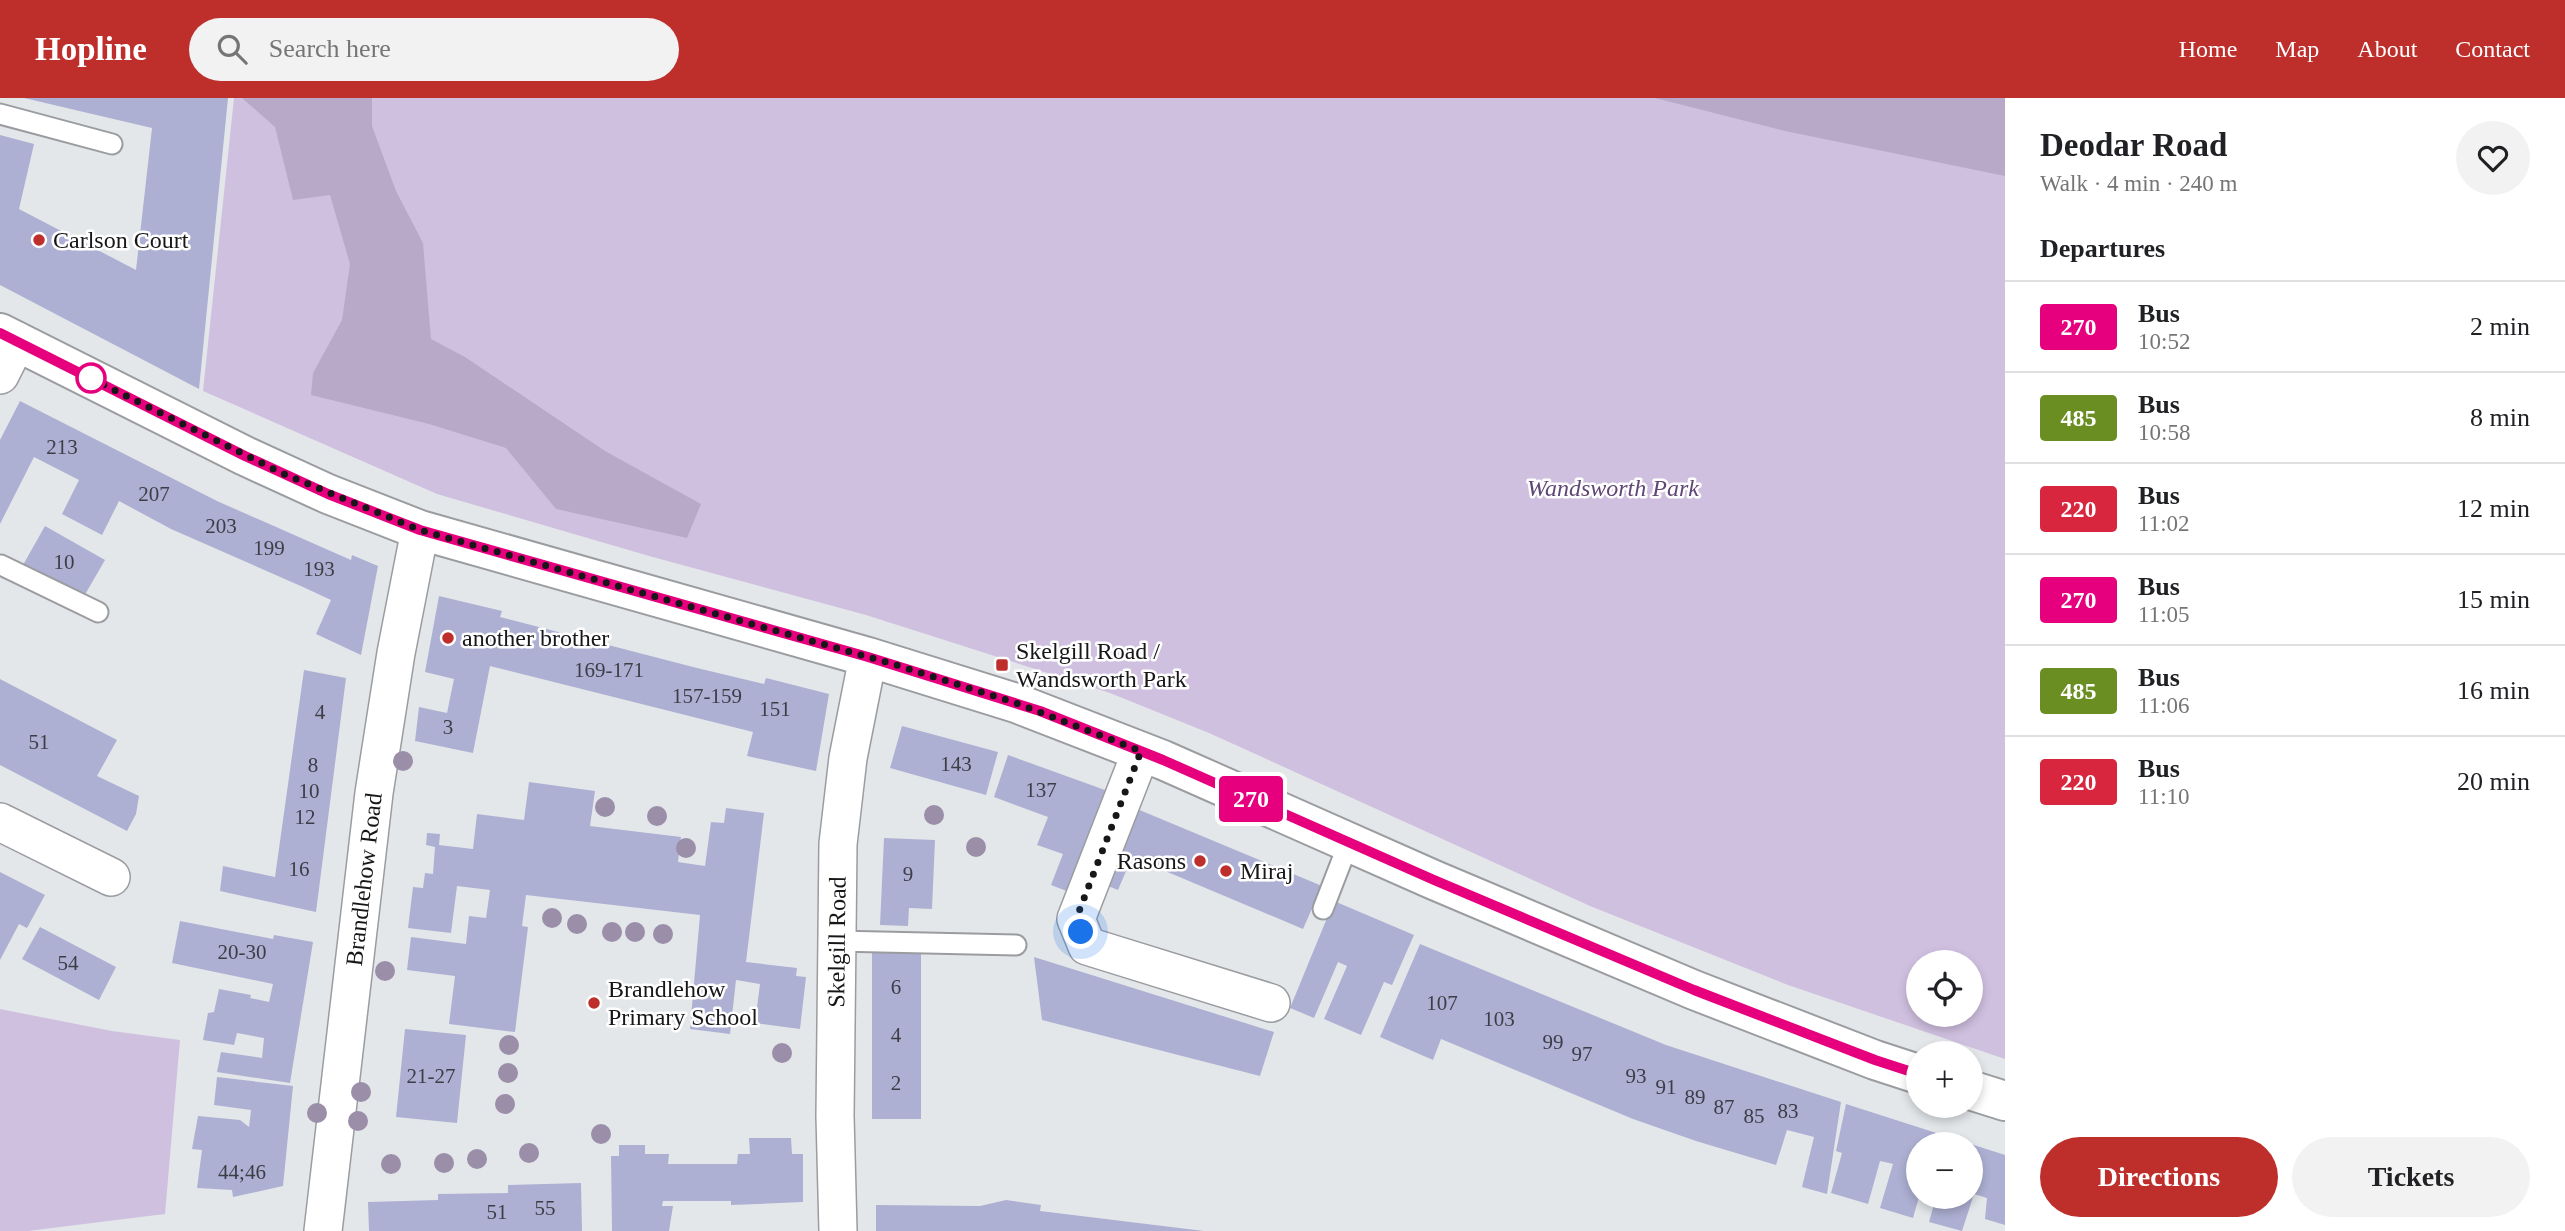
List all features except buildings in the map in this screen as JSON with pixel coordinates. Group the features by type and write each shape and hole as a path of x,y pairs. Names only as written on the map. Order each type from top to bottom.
{"main road":[{"path":"9,337 245,456 328,494 420,530 868,657 1016,703 1141,751 1694,990 1906,1070"},
{"path":"1983,1094 2005,1101"}],"street":[{"path":"0,375 9,337"},
{"name":"Brandlehow Road","path":"323,1231 374,793 396,653 420,530"},
{"name":"Skelgill Road","path":"838,1231 835,1116 838,844 848,758 868,657"},
{"path":"1141,751 1076,919 1087,946 1271,1003"},
{"path":"0,822 111,877"}],"lane":[{"path":"0,114 112,144"},
{"path":"1,565 98,612"},
{"path":"1324,909 1349,842"},
{"path":"836,941 1016,946"}],"green space":[{"name":"Wandsworth Park","path":"234,98 2005,98 2005,1059 1983,1051 1983,1041 1952,1041 1911,1027 1983,1027 1983,950 1906,950 1906,1025 1788,985 1590,906 1209,733 1110,693 866,615 649,556 437,494 203,391"},
{"path":"0,1009 112,1031 180,1040 165,1214 28,1231 0,1231"}],"shaded area":[{"path":"242,98 372,98 372,126 396,191 423,243 431,339 465,357 605,451 701,504 687,538 556,509 506,448 429,424 311,395 313,373 342,320 350,264 330,195 293,200 275,127"},
{"path":"1655,98 2005,98 2005,176 1785,131"}],"bus line":[{"name":"270","path":"0,333 245,456 328,494 420,530 868,657 1040,711 1163,760 1434,880 1694,990 1906,1070"}],"place":[{"name":"Carlson Court","path":"39,240"},
{"name":"another brother","path":"448,638"},
{"name":"Skelgill Road / Wandsworth Park","path":"1002,665"},
{"name":"Rasons","path":"1200,861"},
{"name":"Miraj","path":"1226,871"},
{"name":"Brandlehow Primary School","path":"594,1003"}],"route":[{"path":"91,378 86,376 245,456 328,494 420,530 893,664 1016,703 1141,751 1076,919 1081,932"}]}
